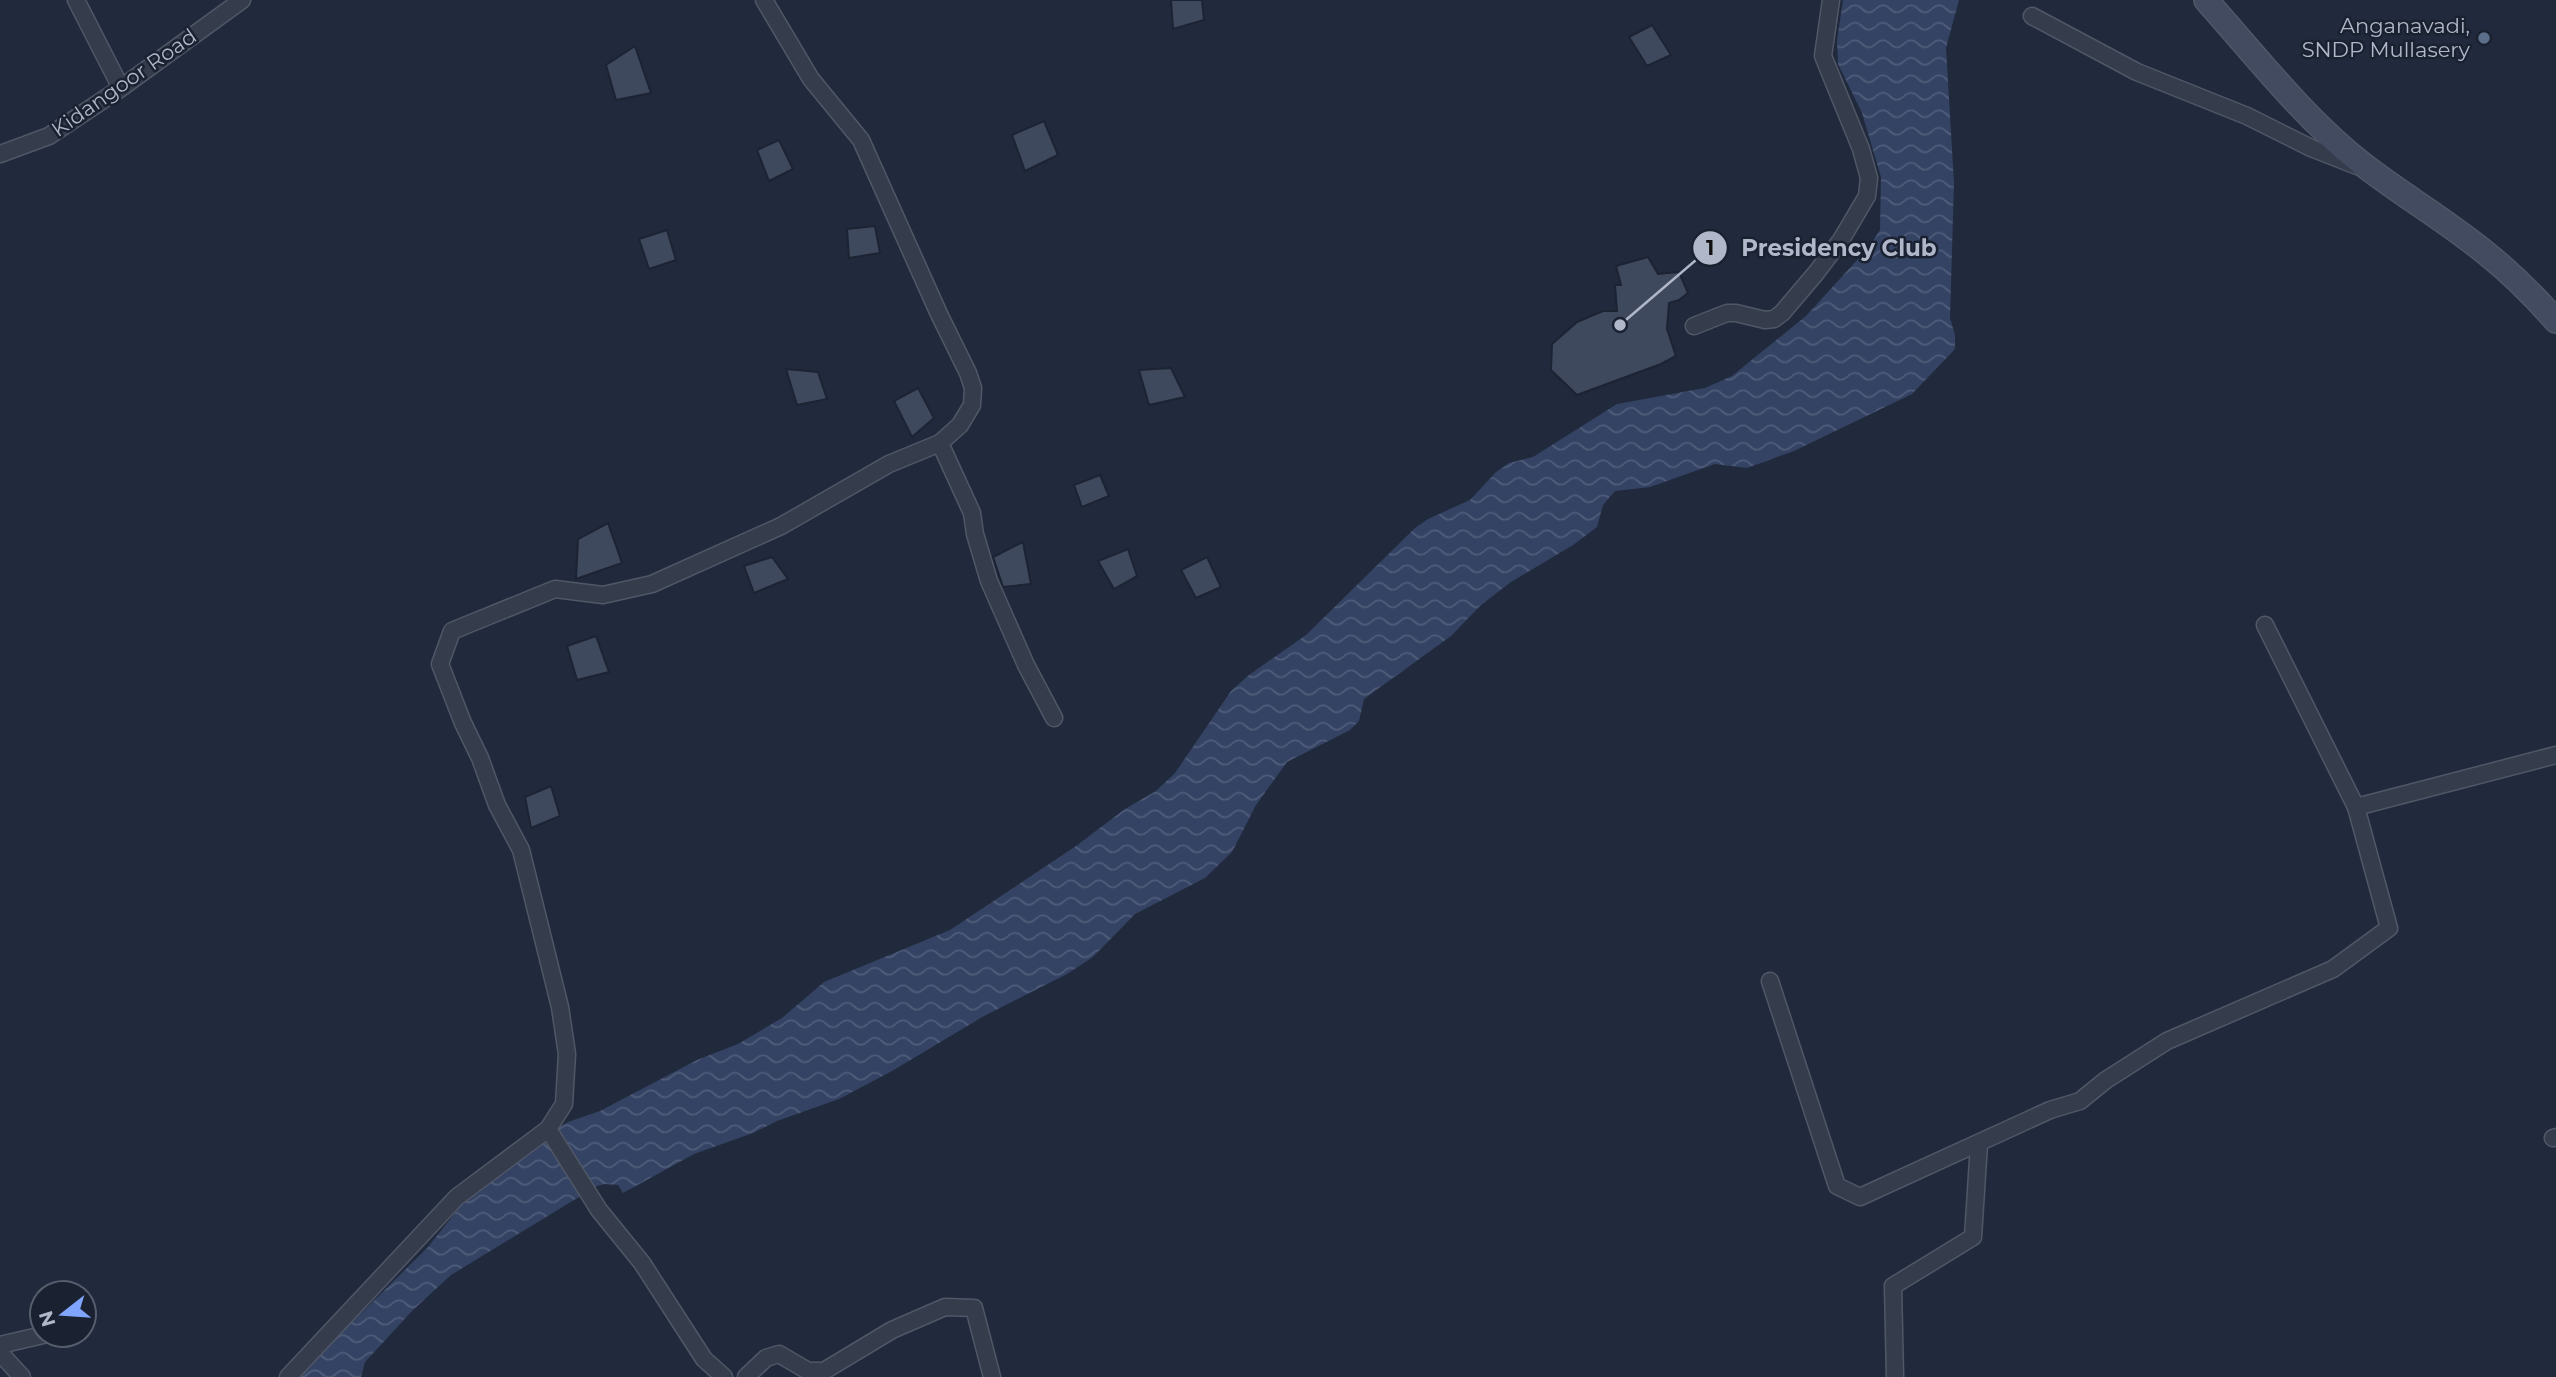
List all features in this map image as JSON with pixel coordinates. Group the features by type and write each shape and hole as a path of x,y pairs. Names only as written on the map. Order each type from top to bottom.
{"main road":[{"path":"2209,1 2264,67 2331,137 2375,173 2487,254 2556,321"}],"street":[{"path":"76,0 121,89"},
{"name":"Kidangoor Road","path":"0,154 49,136 121,89 136,75 242,0"},
{"path":"288,1377 457,1197 548,1129 565,1104 567,1054 560,1007 521,850 497,805 440,664 452,631 555,589 603,595 652,584 781,526 889,464 940,443 960,425 972,405 973,388 968,373 861,140 811,79 764,0"},
{"path":"1694,326 1727,313 1765,320 1774,319 1782,313 1841,240 1867,195 1869,178 1861,149 1823,56 1822,47 1830,0"},
{"path":"2032,16 2137,72 2247,116 2311,148 2375,173"},
{"path":"940,443 972,513 975,534 989,581 1026,665 1054,718"},
{"path":"1770,981 1837,1186 1860,1197 2050,1110 2080,1101 2106,1080 2167,1041 2333,969 2389,928 2356,807 2265,625"},
{"path":"2356,807 2556,755"},
{"path":"548,1129 599,1210 642,1263 704,1359 724,1377"},
{"path":"1895,1377 1893,1286 1973,1237 1979,1144"},
{"path":"746,1377 766,1358 779,1354 808,1371 824,1371 891,1331 945,1307 974,1308 992,1377"},
{"path":"0,1345 28,1338"},
{"path":"0,1353 22,1377"}],"water":[{"path":"1843,0 1959,0 1946,48 1954,183 1950,318 1955,335 1955,349 1912,394 1794,451 1747,468 1715,464 1650,487 1615,491 1603,505 1597,527 1573,545 1511,582 1481,605 1451,636 1364,699 1359,721 1350,730 1287,762 1256,805 1232,852 1205,878 1135,914 1093,957 1067,974 984,1016 839,1099 694,1154 623,1193 618,1185 597,1186 451,1275 413,1310 365,1362 361,1377 297,1377 428,1247 487,1173 568,1122 600,1111 697,1060 738,1044 782,1018 824,982 950,930 1076,846 1125,809 1156,791 1175,773 1231,691 1306,635 1415,528 1428,519 1470,500 1496,472 1509,463 1533,457 1617,404 1705,388 1732,376 1806,316 1869,247 1880,230 1881,177 1862,113 1838,64 1837,41"}],"building":[{"path":"1171,0 1202,0 1204,20 1173,29"},
{"path":"1652,25 1671,55 1647,66 1629,37"},
{"path":"635,46 651,93 616,100 606,65"},
{"path":"1044,121 1058,155 1025,171 1012,135"},
{"path":"779,140 793,169 769,181 757,150"},
{"path":"875,226 880,253 849,258 847,229"},
{"path":"667,230 676,260 649,269 639,239"},
{"path":"1648,257 1658,274 1679,272 1688,293 1669,303 1667,329 1676,356 1577,395 1551,370 1552,344 1577,322 1603,311 1617,311 1615,285 1621,285 1616,266"},
{"path":"1171,368 1185,397 1149,405 1139,370"},
{"path":"786,369 818,372 827,399 797,405"},
{"path":"918,388 934,418 912,437 894,401"},
{"path":"1100,475 1109,496 1082,507 1074,485"},
{"path":"608,523 622,563 576,579 578,539"},
{"path":"1023,542 1031,584 1003,587 993,557"},
{"path":"1128,549 1137,576 1114,589 1098,561"},
{"path":"772,557 788,579 754,593 744,566"},
{"path":"1207,557 1221,587 1196,598 1181,570"},
{"path":"596,636 609,672 577,680 567,646"},
{"path":"551,786 560,816 531,828 525,797"}],"place":[{"name":"Anganavadi, SNDP Mullasery","path":"2484,38"},
{"name":"Presidency Club","path":"1620,325"}]}
